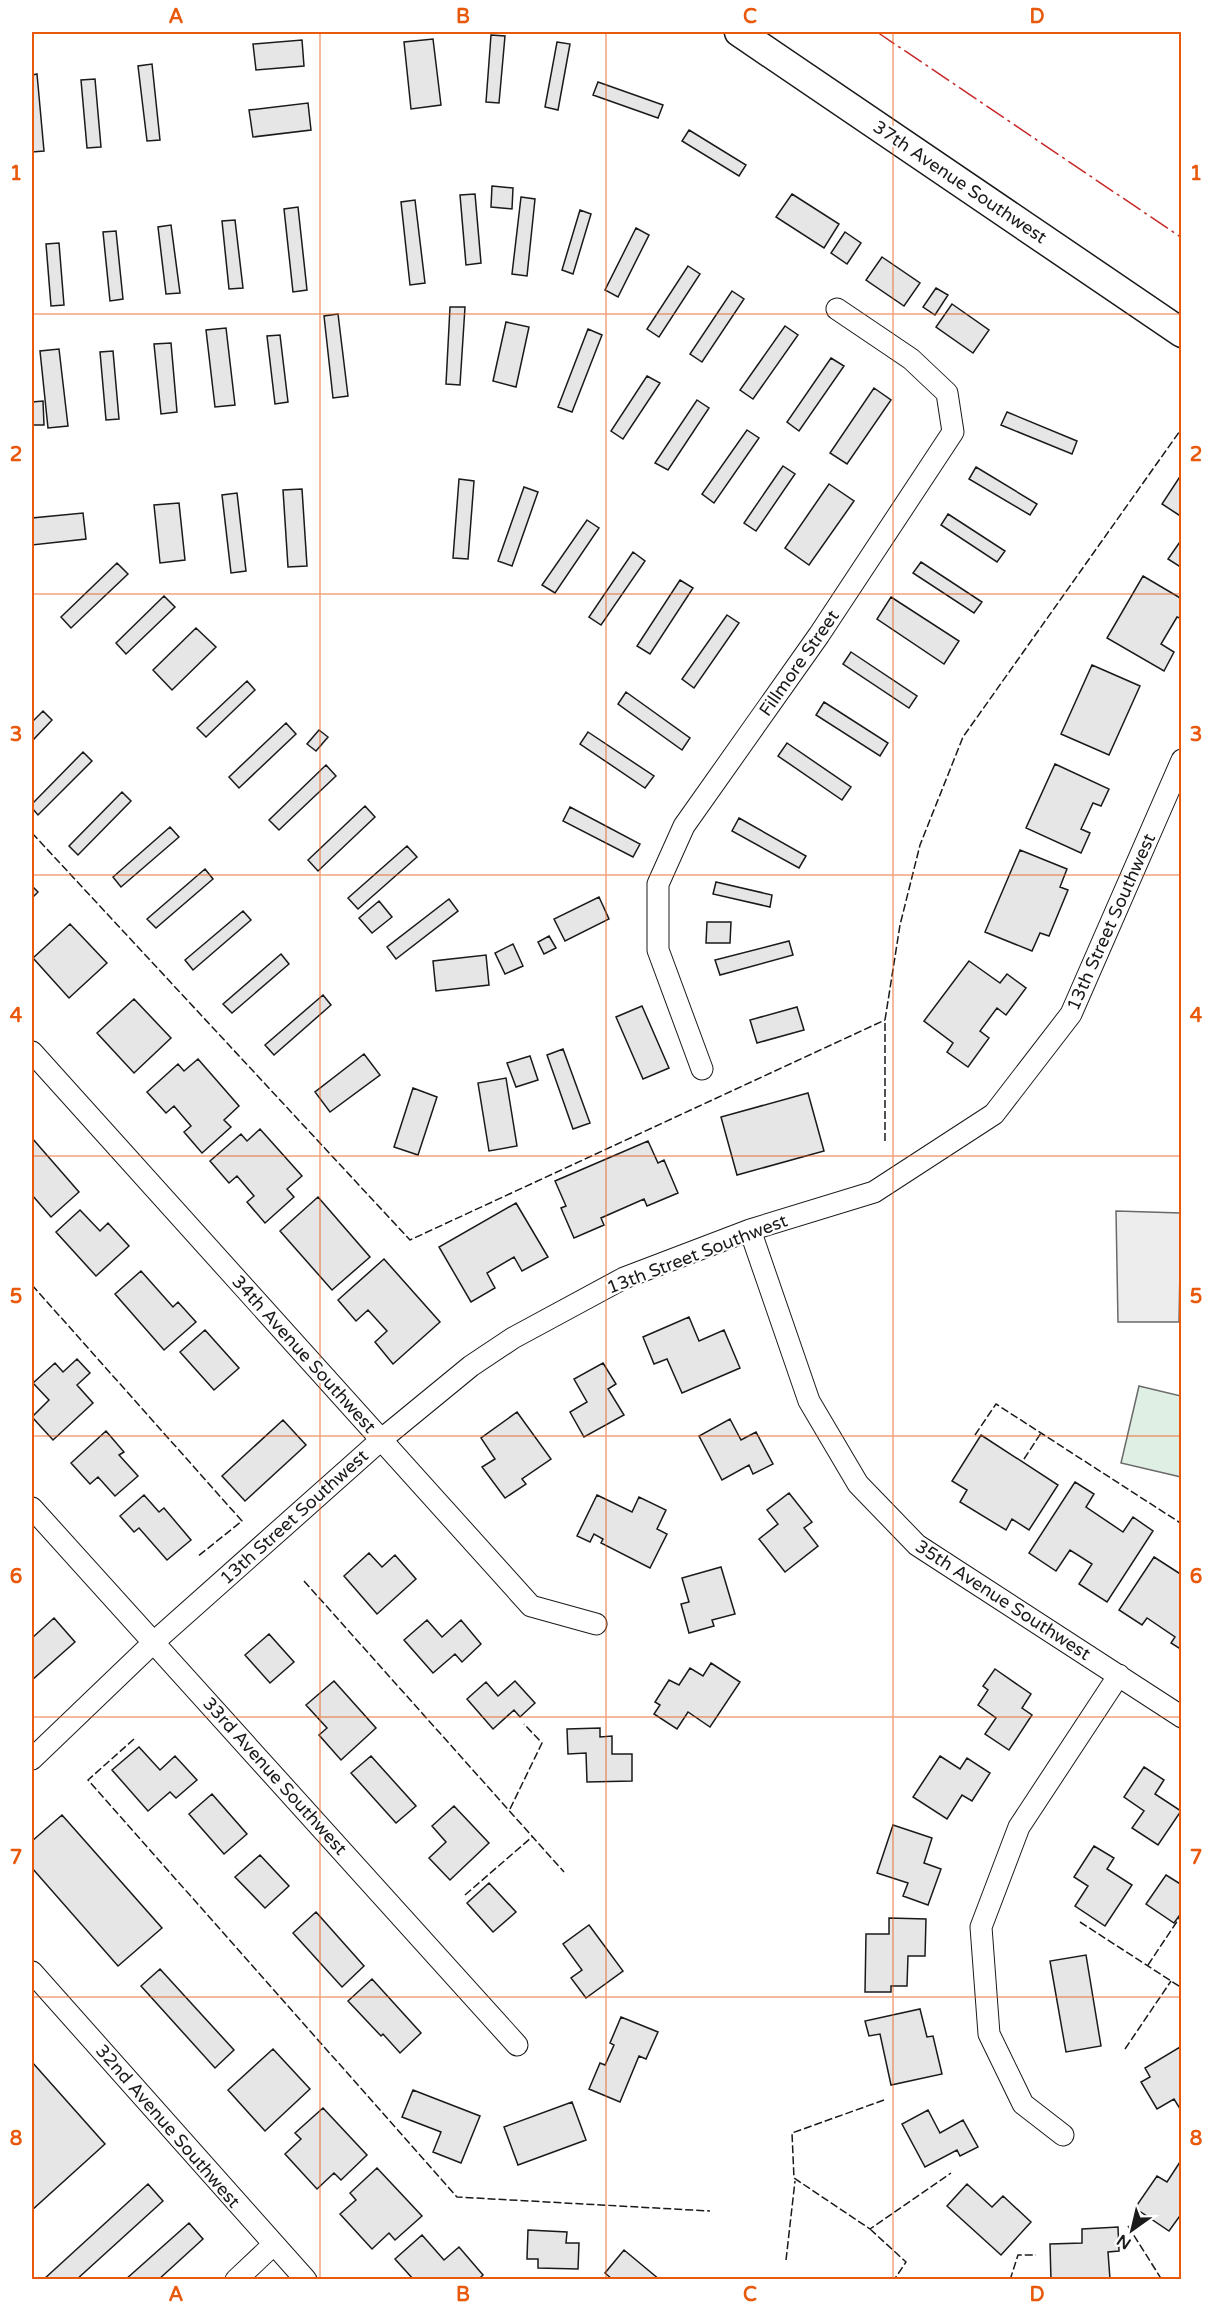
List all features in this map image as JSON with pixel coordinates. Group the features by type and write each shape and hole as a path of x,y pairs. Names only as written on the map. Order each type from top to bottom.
{"main road":[{"name":"37th Avenue Southwest","path":"739,32 1182,333"}],"street":[{"name":"Fillmore Street","path":"702,1069 658,950 658,884 684,826 819,635 953,432 946,393 910,359 837,309"},
{"name":"13th Street Southwest","path":"32,1759 154,1642 382,1439 471,1366 513,1338 624,1278 750,1230 874,1192 994,1114 1071,1014 1182,760"},
{"name":"34th Avenue Southwest","path":"32,1052 531,1606 596,1624"},
{"name":"35th Avenue Southwest","path":"750,1230 809,1401 858,1484 916,1545 1182,1716"},
{"name":"33rd Avenue Southwest","path":"32,1508 517,2045"},
{"path":"1063,2135 1023,2104 989,2034 981,1927 1018,1827 1119,1675"},
{"name":"32nd Avenue Southwest","path":"32,1972 306,2280"},
{"path":"236,2280 273,2245"}],"green space":[{"path":"1139,1386 1181,1396 1181,1477 1121,1463"}],"shaded area":[{"path":"1116,1211 1181,1213 1179,1322 1118,1322"}],"building":[{"path":"491,35 505,36 499,103 486,102"},
{"path":"433,39 441,105 411,109 404,42"},
{"path":"302,40 304,66 256,70 253,44"},
{"path":"557,42 570,44 558,110 545,107"},
{"path":"152,64 160,140 147,141 138,66"},
{"path":"37,74 44,151 32,152 32,75"},
{"path":"95,79 101,147 87,148 81,80"},
{"path":"598,82 663,105 658,118 593,95"},
{"path":"308,103 311,130 253,137 249,110"},
{"path":"689,130 746,165 739,176 682,141"},
{"path":"492,186 513,188 512,209 491,207"},
{"path":"475,194 481,263 466,265 460,195"},
{"path":"792,194 839,224 824,248 776,217"},
{"path":"521,197 535,199 527,276 512,274"},
{"path":"415,200 425,283 410,285 401,202"},
{"path":"298,207 307,290 293,292 284,209"},
{"path":"580,210 591,214 573,274 562,270"},
{"path":"235,220 243,288 229,289 222,221"},
{"path":"171,225 180,293 166,294 158,227"},
{"path":"636,228 649,235 618,297 605,290"},
{"path":"116,231 123,299 110,301 103,232"},
{"path":"845,232 861,243 847,264 831,253"},
{"path":"59,243 64,305 51,306 46,244"},
{"path":"882,257 920,283 904,306 866,280"},
{"path":"688,266 700,274 659,337 647,329"},
{"path":"936,288 948,295 935,315 923,307"},
{"path":"732,291 744,299 702,362 690,354"},
{"path":"952,304 989,330 973,353 936,327"},
{"path":"450,307 465,307 460,385 446,384"},
{"path":"338,314 348,396 333,398 324,316"},
{"path":"506,322 529,327 516,387 493,381"},
{"path":"785,326 798,335 753,399 740,390"},
{"path":"226,328 235,405 215,407 206,330"},
{"path":"588,329 602,335 572,412 558,407"},
{"path":"280,335 288,402 275,404 267,336"},
{"path":"171,343 177,412 161,414 154,344"},
{"path":"59,349 68,426 48,428 40,351"},
{"path":"113,351 119,419 106,420 100,352"},
{"path":"831,358 844,366 799,431 787,422"},
{"path":"647,376 660,383 623,439 611,431"},
{"path":"874,388 891,400 847,464 830,453"},
{"path":"697,400 709,408 668,470 655,463"},
{"path":"43,401 44,425 32,425 32,402"},
{"path":"1007,412 1077,441 1072,454 1001,425"},
{"path":"747,430 759,438 714,503 702,494"},
{"path":"783,466 795,474 756,531 744,523"},
{"path":"976,467 1037,504 1030,515 969,479"},
{"path":"1182,475 1182,517 1162,504"},
{"path":"459,479 474,481 468,559 453,558"},
{"path":"829,484 854,501 809,565 785,548"},
{"path":"524,487 538,492 512,566 498,561"},
{"path":"302,489 307,566 288,567 283,490"},
{"path":"237,493 246,571 231,573 222,495"},
{"path":"179,503 185,560 160,563 154,505"},
{"path":"83,513 86,539 32,545 32,518"},
{"path":"948,514 1005,551 997,562 941,525"},
{"path":"587,520 599,528 555,593 542,585"},
{"path":"1182,539 1182,568 1168,559"},
{"path":"633,552 645,561 601,625 589,617"},
{"path":"921,562 982,602 974,613 913,573"},
{"path":"117,563 128,574 71,628 61,617"},
{"path":"1143,576 1182,599 1182,619 1177,617 1161,644 1174,652 1164,671 1107,638"},
{"path":"680,580 693,588 650,654 637,646"},
{"path":"164,596 175,607 126,654 116,643"},
{"path":"891,597 959,641 944,664 877,619"},
{"path":"727,615 739,623 694,688 682,679"},
{"path":"196,628 216,647 172,690 153,670"},
{"path":"851,652 917,696 909,708 843,664"},
{"path":"1092,665 1140,686 1109,755 1061,734"},
{"path":"247,681 255,690 206,737 197,728"},
{"path":"626,692 690,738 682,750 618,704"},
{"path":"824,702 888,743 880,756 816,715"},
{"path":"43,711 52,720 32,741 32,722"},
{"path":"286,723 296,734 239,788 229,777"},
{"path":"319,730 328,737 316,751 307,744"},
{"path":"588,732 654,776 645,788 580,744"},
{"path":"787,743 851,787 842,800 778,756"},
{"path":"83,752 92,761 38,815 32,808 32,804"},
{"path":"1055,764 1109,789 1101,806 1093,803 1081,829 1090,833 1081,853 1026,828"},
{"path":"326,765 336,776 279,830 269,820"},
{"path":"122,792 131,801 78,855 69,846"},
{"path":"365,806 375,817 318,871 308,860"},
{"path":"570,807 640,844 633,857 563,821"},
{"path":"739,818 806,856 799,868 732,831"},
{"path":"170,827 179,837 121,887 113,877"},
{"path":"407,846 417,857 358,909 348,898"},
{"path":"1020,850 1067,869 1060,887 1068,890 1049,936 1040,933 1032,951 985,932"},
{"path":"205,869 213,879 156,928 147,919"},
{"path":"716,882 772,895 770,907 713,894"},
{"path":"32,886 38,892 32,898"},
{"path":"599,897 609,919 565,941 554,919"},
{"path":"449,899 458,911 396,959 387,947"},
{"path":"379,901 392,917 372,933 359,918"},
{"path":"243,911 251,920 193,970 185,960"},
{"path":"707,922 731,922 730,943 706,943"},
{"path":"70,924 107,963 69,998 33,958"},
{"path":"549,936 556,948 544,954 538,942"},
{"path":"789,941 793,955 720,975 715,960"},
{"path":"513,944 523,966 505,974 495,953"},
{"path":"281,954 289,964 232,1013 223,1004"},
{"path":"486,955 489,985 436,991 433,961"},
{"path":"969,961 1000,983 1007,974 1026,988 1006,1015 997,1008 980,1031 989,1038 968,1067 947,1052 953,1043 924,1021"},
{"path":"323,995 331,1005 274,1055 265,1045"},
{"path":"134,999 171,1038 134,1073 97,1033"},
{"path":"642,1006 669,1068 643,1079 616,1017"},
{"path":"797,1007 804,1030 757,1043 750,1020"},
{"path":"563,1049 590,1123 573,1129 547,1055"},
{"path":"364,1054 380,1075 330,1112 315,1092"},
{"path":"530,1056 538,1080 516,1087 507,1063"},
{"path":"198,1059 239,1106 224,1120 231,1127 202,1153 184,1132 191,1126 174,1106 166,1113 147,1092 178,1064 184,1071"},
{"path":"506,1078 517,1146 489,1151 478,1083"},
{"path":"413,1088 437,1097 418,1155 394,1147"},
{"path":"808,1093 824,1151 737,1175 721,1117"},
{"path":"260,1129 302,1176 287,1189 294,1197 265,1223 247,1202 254,1196 237,1176 229,1183 210,1161 241,1134 247,1141"},
{"path":"32,1138 79,1192 51,1217 32,1195"},
{"path":"648,1141 658,1163 664,1160 678,1193 647,1206 644,1199 601,1218 604,1225 574,1238 561,1208 566,1206 555,1181"},
{"path":"318,1197 370,1257 332,1290 280,1231"},
{"path":"516,1203 548,1257 522,1271 514,1257 487,1273 495,1288 471,1302 439,1247"},
{"path":"80,1210 100,1231 108,1223 129,1246 96,1276 56,1232"},
{"path":"384,1259 440,1322 393,1364 375,1342 387,1331 368,1310 356,1321 338,1300"},
{"path":"141,1271 173,1307 178,1302 196,1322 164,1350 115,1294"},
{"path":"689,1317 699,1341 724,1330 740,1368 682,1393 667,1359 654,1364 643,1337"},
{"path":"205,1330 239,1368 214,1390 180,1352"},
{"path":"77,1359 90,1373 77,1385 93,1403 53,1440 32,1417 49,1400 33,1383 55,1363 63,1372"},
{"path":"603,1363 616,1384 608,1389 624,1415 584,1437 570,1412 587,1402 574,1379"},
{"path":"517,1412 551,1459 522,1479 526,1484 505,1498 482,1467 495,1459 481,1438"},
{"path":"730,1419 741,1440 756,1432 773,1464 753,1474 749,1465 722,1480 699,1436"},
{"path":"283,1420 306,1445 245,1501 222,1476"},
{"path":"106,1431 124,1452 119,1455 138,1476 115,1496 98,1477 90,1484 71,1463"},
{"path":"981,1435 1058,1485 1029,1530 1012,1519 1006,1530 960,1502 967,1490 952,1481"},
{"path":"1075,1482 1094,1494 1086,1507 1123,1532 1133,1517 1153,1531 1107,1602 1079,1584 1092,1564 1070,1550 1056,1571 1029,1553"},
{"path":"789,1493 812,1522 804,1528 818,1546 785,1572 759,1539 778,1524 767,1510"},
{"path":"144,1495 159,1512 164,1508 191,1540 167,1560 139,1528 134,1532 120,1516"},
{"path":"597,1495 632,1512 639,1497 666,1510 657,1529 667,1534 650,1568 601,1543 603,1539 594,1534 590,1542 577,1536"},
{"path":"369,1553 382,1567 395,1555 416,1579 377,1614 344,1576"},
{"path":"1154,1557 1182,1575 1182,1650 1171,1643 1175,1637 1147,1618 1142,1625 1119,1610"},
{"path":"721,1567 735,1614 712,1620 714,1626 689,1633 681,1604 689,1602 682,1578"},
{"path":"54,1618 75,1642 32,1680 32,1638"},
{"path":"427,1620 442,1637 461,1620 481,1644 462,1662 455,1654 433,1673 404,1640"},
{"path":"269,1634 294,1662 270,1683 245,1655"},
{"path":"711,1663 740,1682 710,1727 688,1712 677,1729 654,1714 660,1705 655,1702 669,1680 679,1685 690,1668 703,1676"},
{"path":"995,1669 1031,1694 1022,1708 1032,1715 1009,1750 985,1734 996,1718 978,1705 988,1690 983,1686"},
{"path":"334,1681 376,1728 341,1760 319,1735 327,1728 306,1705"},
{"path":"515,1681 535,1703 520,1717 514,1710 493,1729 467,1699 486,1682 498,1696"},
{"path":"600,1728 600,1737 612,1736 612,1754 632,1754 632,1781 587,1782 586,1753 568,1754 567,1729"},
{"path":"139,1747 160,1770 175,1756 197,1780 176,1798 170,1792 148,1811 112,1770"},
{"path":"371,1756 416,1806 396,1823 351,1773"},
{"path":"940,1756 960,1769 967,1758 990,1773 972,1801 962,1795 947,1819 913,1797"},
{"path":"1144,1767 1164,1780 1155,1794 1181,1811 1158,1845 1132,1828 1144,1811 1124,1797"},
{"path":"212,1794 247,1834 224,1854 189,1814"},
{"path":"454,1806 489,1843 450,1880 429,1858 446,1842 432,1826"},
{"path":"62,1815 162,1928 118,1966 32,1868 32,1841"},
{"path":"893,1825 932,1838 924,1863 941,1869 928,1905 903,1896 908,1883 877,1873"},
{"path":"1094,1846 1114,1858 1107,1869 1132,1885 1105,1926 1075,1906 1088,1886 1074,1877"},
{"path":"260,1855 289,1886 265,1908 235,1877"},
{"path":"1166,1875 1182,1885 1182,1912 1174,1923 1146,1904"},
{"path":"489,1883 516,1912 493,1932 467,1903"},
{"path":"316,1912 364,1966 342,1987 293,1933"},
{"path":"889,1918 926,1919 925,1956 908,1956 907,1986 891,1986 891,1992 865,1992 866,1934 889,1934"},
{"path":"589,1925 623,1971 586,1998 571,1978 582,1970 563,1944"},
{"path":"1086,1955 1101,2046 1066,2052 1050,1961"},
{"path":"160,1969 234,2050 215,2068 141,1986"},
{"path":"372,1979 421,2033 400,2053 348,2001"},
{"path":"920,2009 927,2037 933,2036 942,2074 891,2085 880,2034 869,2036 865,2021"},
{"path":"621,2017 658,2032 646,2059 639,2056 620,2102 589,2089 600,2063 605,2065 614,2045 610,2043"},
{"path":"1180,2047 1182,2112 1174,2099 1157,2109 1141,2082 1150,2077 1145,2068"},
{"path":"273,2049 310,2089 265,2131 228,2090"},
{"path":"32,2062 105,2144 32,2210"},
{"path":"413,2090 480,2116 461,2163 433,2152 441,2132 402,2117"},
{"path":"572,2102 586,2140 518,2165 504,2127"},
{"path":"323,2108 367,2155 341,2180 334,2173 317,2189 285,2154 301,2139 295,2133"},
{"path":"928,2110 940,2133 963,2120 978,2147 960,2156 957,2150 925,2167 902,2124"},
{"path":"1180,2162 1182,2213 1169,2231 1135,2208 1157,2176 1167,2182"},
{"path":"377,2168 422,2216 395,2240 389,2233 372,2249 340,2214 356,2200 350,2193"},
{"path":"148,2184 163,2201 76,2280 43,2280"},
{"path":"967,2184 992,2207 1003,2196 1031,2222 1001,2255 947,2206"},
{"path":"189,2223 203,2239 158,2280 125,2280"},
{"path":"1118,2227 1119,2251 1108,2252 1110,2279 1051,2280 1050,2244 1082,2243 1082,2229"},
{"path":"528,2230 567,2232 566,2243 579,2243 578,2269 538,2268 538,2259 527,2259"},
{"path":"422,2235 444,2260 459,2247 483,2275 478,2280 414,2280 395,2259"},
{"path":"624,2250 660,2280 613,2280 605,2273"}],"fence":[{"path":"885,1141 885,1020 900,925 920,845 963,737 1182,428"},
{"path":"32,833 410,1240 885,1020"},
{"path":"32,1285 242,1521 197,1557"},
{"path":"975,1435 996,1404 1182,1524"},
{"path":"1024,1459 1041,1433"},
{"path":"304,1581 564,1872"},
{"path":"510,1809 542,1743 524,1724"},
{"path":"134,1739 88,1780 457,2197 710,2211"},
{"path":"465,1895 532,1837"},
{"path":"1148,1965 1180,1917"},
{"path":"1080,1922 1182,1988"},
{"path":"1125,2049 1171,1981"},
{"path":"884,2100 792,2133 794,2178 870,2229 951,2173"},
{"path":"786,2260 795,2181"},
{"path":"1128,2226 1162,2280"},
{"path":"870,2229 906,2262 894,2280"},
{"path":"1010,2280 1018,2255 1036,2255"}],"power":[{"path":"877,32 1182,238"}]}
